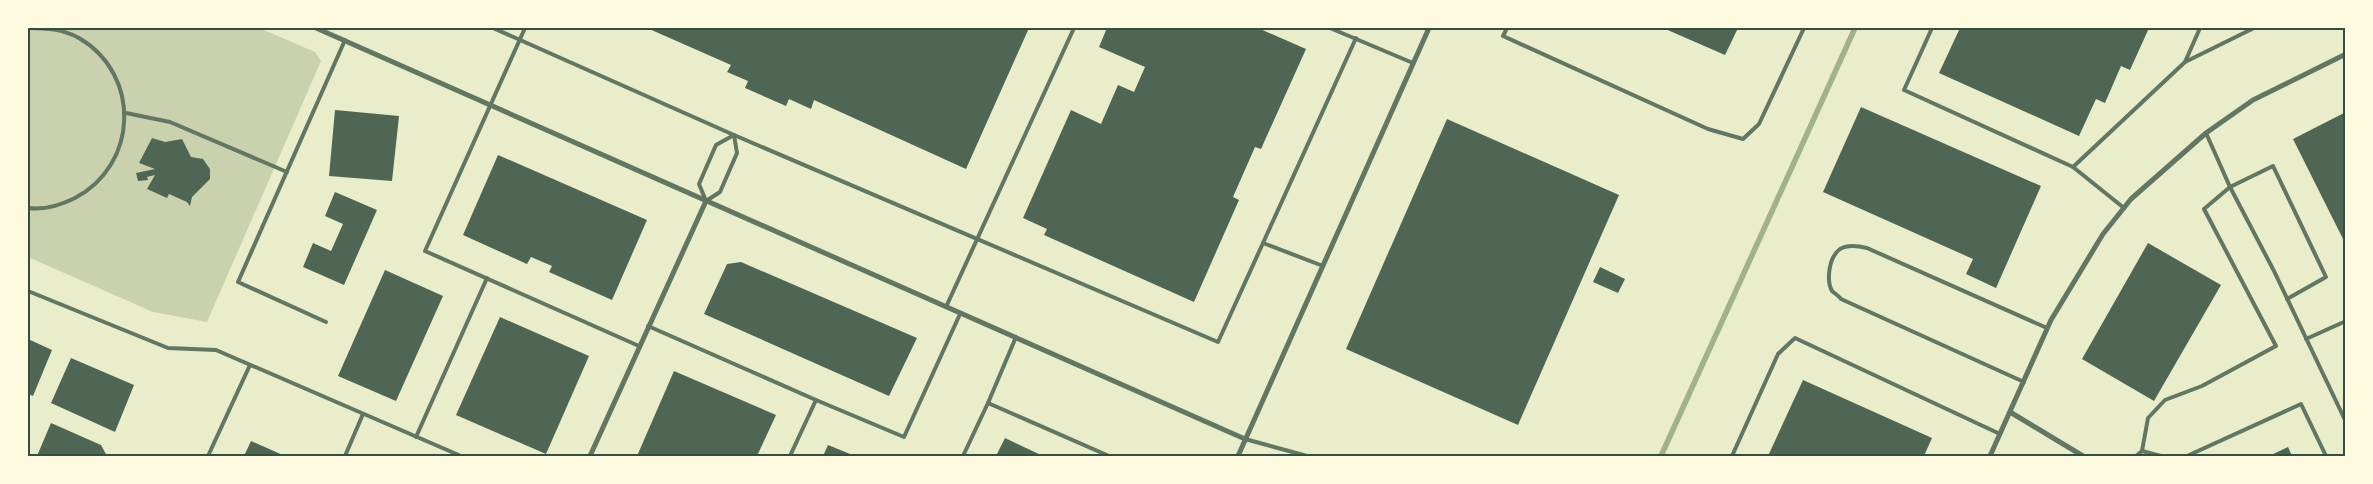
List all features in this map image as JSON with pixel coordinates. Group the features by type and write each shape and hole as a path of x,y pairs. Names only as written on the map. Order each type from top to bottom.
{"street":[{"path":"316,28 1246,439"},
{"path":"1238,456 1429,28"},
{"path":"1990,456 2047,328 2068,288 2124,208 2150,180 2206,133 2253,100 2346,54"},
{"path":"590,456 706,201"},
{"path":"2010,412 2083,456"}],"lane":[{"path":"28,28 51,28 79,38 103,57 119,83 126,113 122,142 110,169 89,190 63,204 28,208"},
{"path":"493,28 734,135 1218,342 1356,38"},
{"path":"525,28 426,251 639,346"},
{"path":"946,307 1074,28"},
{"path":"1330,28 1413,63"},
{"path":"1507,28 1503,36 1708,129 1743,139 1759,124 1804,28"},
{"path":"1932,28 1904,90 2073,167 2124,208"},
{"path":"2185,62 2200,28"},
{"path":"2073,167 2185,62 2254,28"},
{"path":"326,322 238,282 345,40"},
{"path":"126,113 170,122 287,172"},
{"path":"2206,133 2230,187 2287,299 2346,422"},
{"path":"734,135 737,153 724,184 720,192 706,201 699,184 716,145 734,135"},
{"path":"2136,456 2142,451 2148,418 2166,400 2202,386 2276,346 2204,209 2230,187 2273,166 2326,277 2287,299"},
{"path":"1263,243 1323,266"},
{"path":"2024,382 1841,299 1832,290 1829,277 1832,261 1840,249 1854,246 1867,248 2047,328"},
{"path":"416,437 487,278"},
{"path":"28,291 168,348 216,350 461,456"},
{"path":"648,326 904,437 960,314"},
{"path":"2306,339 2346,321"},
{"path":"963,456 1016,337"},
{"path":"1732,456 1778,354 1796,338 2000,434"},
{"path":"208,456 250,365"},
{"path":"790,456 816,400"},
{"path":"988,403 1110,456"},
{"path":"2187,456 2300,404 2326,456"},
{"path":"345,456 363,414"},
{"path":"1246,439 1307,456"},
{"path":"2142,451 2161,456"}],"green space":[{"path":"28,28 259,28 315,52 321,61 207,322 153,312 28,257"}],"building":[{"path":"647,28 1029,28 966,169 814,100 811,109 789,99 786,106 745,88 748,81 727,72 731,65"},
{"path":"1107,28 1258,28 1306,49 1261,149 1255,147 1233,197 1239,200 1194,302 1044,235 1047,229 1023,218 1071,110 1101,124 1118,85 1134,92 1145,67 1099,47"},
{"path":"1663,28 1738,28 1725,55"},
{"path":"1960,28 2149,28 2130,70 2121,66 2105,103 2096,99 2079,136 1939,73"},
{"path":"1861,107 2041,186 1996,288 1966,274 1973,259 1823,192"},
{"path":"335,110 399,116 392,181 329,176"},
{"path":"2346,112 2346,245 2293,139"},
{"path":"1447,119 1619,195 1518,425 1346,349"},
{"path":"152,138 165,142 182,139 191,157 203,159 210,169 210,179 192,197 190,206 187,202 169,194 167,198 147,189 155,175 147,177 148,180 138,181 136,173 155,169 139,163"},
{"path":"498,155 647,220 612,300 549,272 552,266 531,257 527,264 463,235"},
{"path":"335,192 377,210 344,285 303,267 313,243 331,251 343,224 325,216"},
{"path":"2148,243 2221,285 2154,401 2082,359"},
{"path":"741,262 917,338 889,396 704,314 727,264"},
{"path":"1600,267 1625,279 1618,293 1593,282"},
{"path":"385,270 443,296 396,401 338,376"},
{"path":"500,317 589,356 546,454 456,415"},
{"path":"28,339 52,350 33,396 28,394"},
{"path":"71,358 134,385 115,432 51,403"},
{"path":"674,371 776,415 757,456 637,456"},
{"path":"1803,380 1932,438 1924,456 1768,456"},
{"path":"51,423 101,445 107,456 37,456"},
{"path":"1005,438 1043,456 996,456"},
{"path":"251,441 285,456 244,456"},
{"path":"828,445 855,456 823,456"},
{"path":"2288,447 2292,456 2269,456"}],"waterway":[{"path":"1661,456 1855,28"}]}
